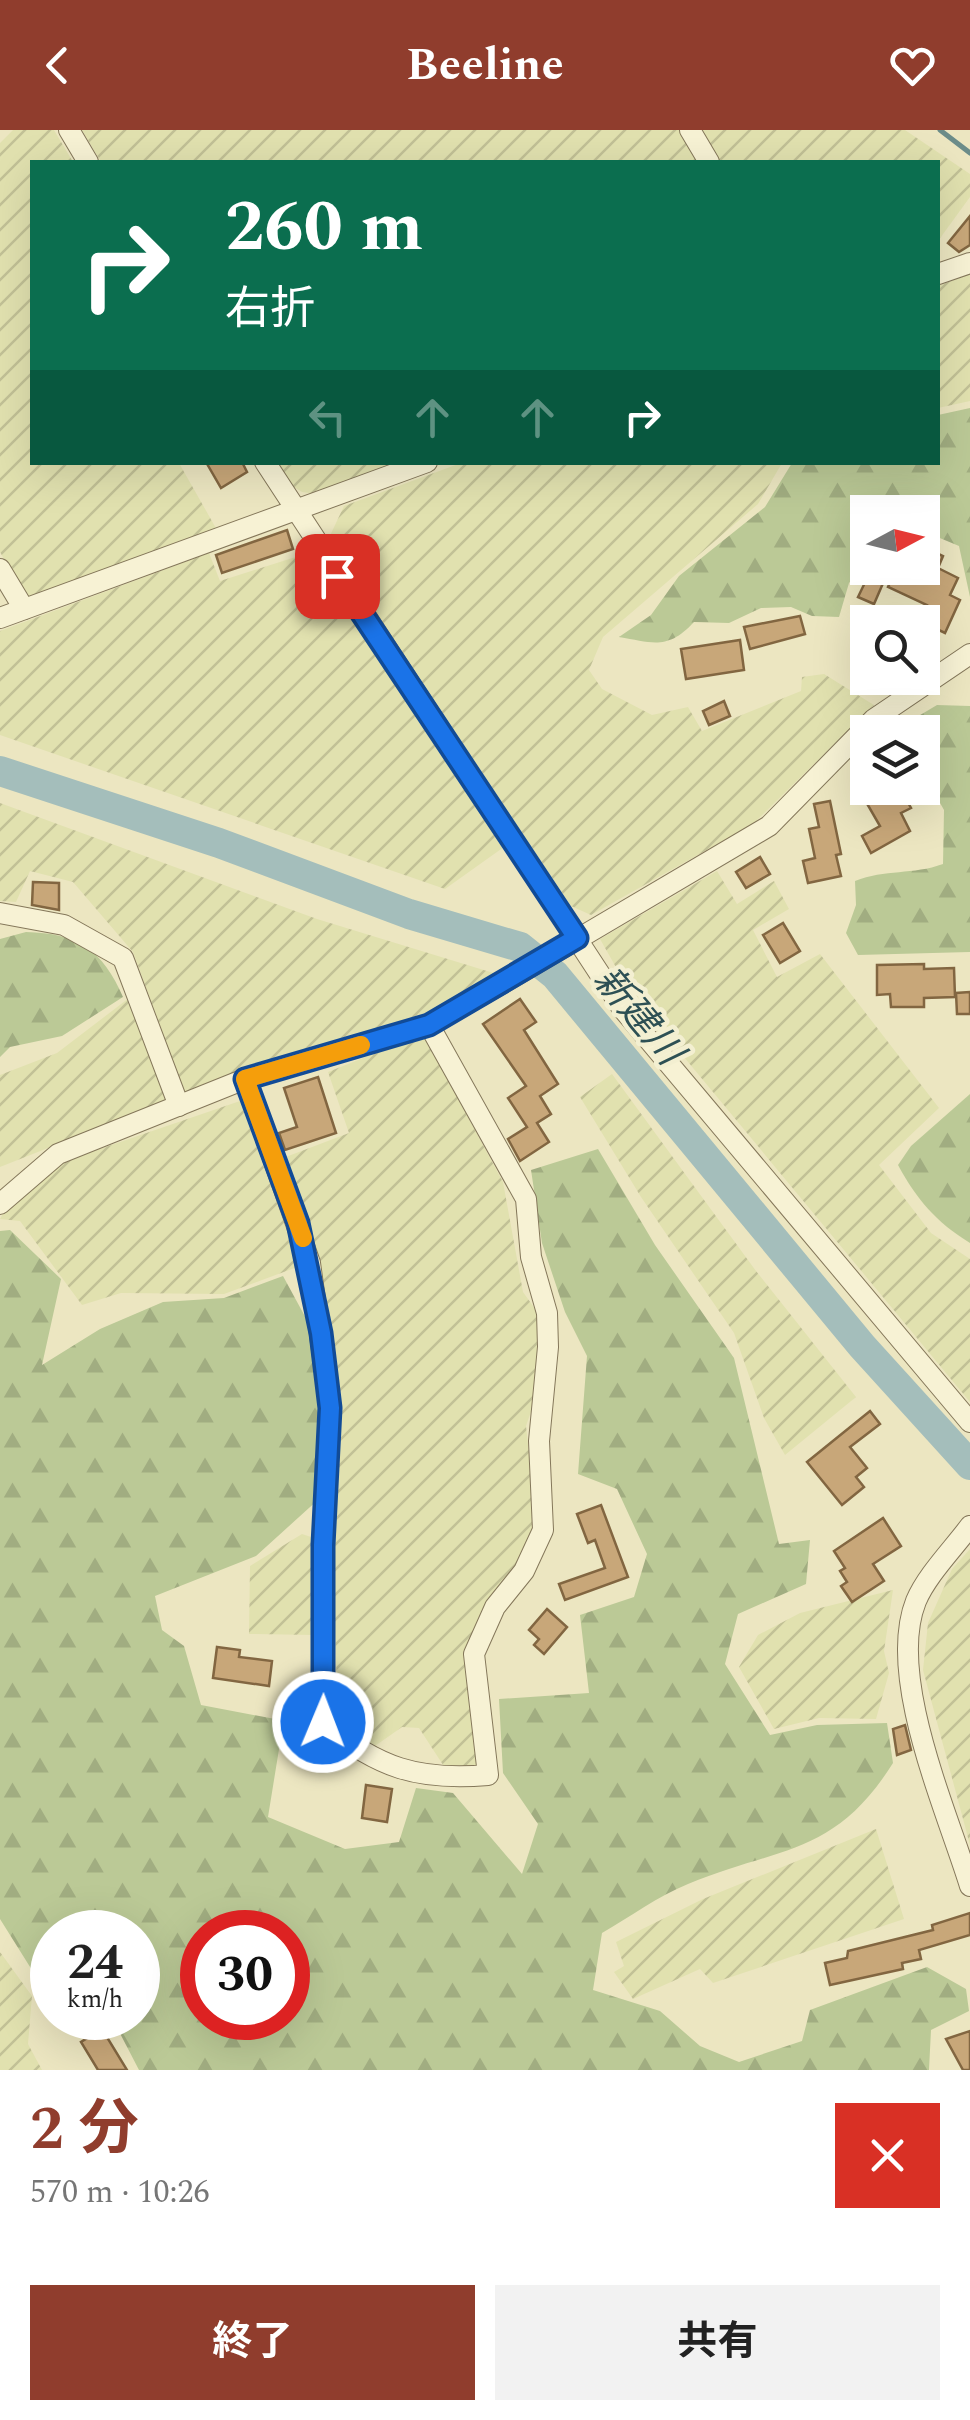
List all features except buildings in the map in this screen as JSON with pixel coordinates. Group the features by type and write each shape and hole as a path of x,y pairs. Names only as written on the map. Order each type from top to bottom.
{"street":[{"path":"69,130 87,160"},
{"path":"690,130 707,160"},
{"path":"940,273 970,263"},
{"path":"267,465 570,944 970,1422"},
{"path":"0,618 419,465"},
{"path":"0,569 24,610"},
{"path":"0,1204 58,1154 245,1079 429,1025 505,982 769,826 874,719 970,654"},
{"path":"0,913 64,925 123,958 179,1106"},
{"path":"245,1079 310,1262 324,1352 330,1408 323,1545 323,1722 352,1746 401,1770 437,1779 488,1775 474,1654 494,1607 524,1571 544,1530 538,1442 548,1347 547,1313 532,1257 526,1200 429,1025"},
{"path":"970,1526 916,1601 907,1649 912,1693 970,1886"}],"green space":[{"path":"13,130 54,130 72,160 30,160 30,465 180,465 217,530 27,599 0,552 0,143"},
{"path":"82,130 681,130 700,160 100,160"},
{"path":"699,130 905,130 970,174 970,197 940,238 940,160 716,160"},
{"path":"970,274 970,401 940,408 940,285"},
{"path":"970,408 970,597 959,546 940,538 940,495 850,495 850,582 839,617 812,616 791,607 761,608 729,623 694,622 668,641 619,637 651,615 679,576 765,507 791,465 940,465 940,415"},
{"path":"276,465 404,465 323,495 302,492 286,482"},
{"path":"456,465 781,465 758,504 603,637 589,670 602,689 652,715 688,707 702,731 801,691 802,677 824,674 850,690 850,695 858,695 874,705 864,715 850,715 850,729 753,824 591,915 571,906 327,542 344,506"},
{"path":"209,553 220,581 308,553 504,847 445,889 0,735 0,631"},
{"path":"937,705 970,706 970,952 858,955 846,933 856,905 855,881 943,864 940,715 920,715"},
{"path":"0,803 317,919 500,975 427,1019 185,1095 133,952 73,882 30,871 16,902 0,901"},
{"path":"717,871 737,904 774,881 789,909 753,930 777,977 820,954 939,1108 879,1165 931,1233 970,1259 970,1402 630,992 600,939"},
{"path":"26,932 60,936 86,947 107,967 123,997 62,1036 10,1047 0,1057 0,939"},
{"path":"129,998 169,1100 0,1167 0,1075 57,1053"},
{"path":"423,1034 503,1182 523,1292 538,1313 537,1394 526,1426 537,1525 520,1566 472,1634 481,1768 447,1771 419,1728 402,1727 375,1746 338,1719 332,1540 338,1399 283,1158 349,1133 328,1072"},
{"path":"612,1074 756,1271 856,1397 785,1455 764,1418 734,1333 641,1197 580,1097"},
{"path":"970,1094 970,1243 928,1209 898,1165 911,1146"},
{"path":"240,1101 300,1266 224,1294 121,1293 82,1305 20,1221 0,1219 12,1196 47,1167"},
{"path":"598,1149 655,1245 734,1358 779,1544 810,1540 806,1584 738,1614 725,1664 770,1735 817,1725 887,1723 893,1763 871,1794 826,1833 677,1889 602,1933 593,1990 660,2011 700,2046 739,2062 802,2041 810,2010 927,1967 966,1989 969,2011 931,2030 929,2070 139,2070 123,2040 160,2040 160,1910 30,1910 30,1967 0,1919 0,1231 10,1230 61,1279 42,1365 100,1329 163,1302 224,1298 283,1276 308,1322 319,1402 320,1498 256,1556 155,1596 162,1630 184,1646 201,1705 275,1719 280,1743 268,1817 345,1849 399,1842 416,1788 453,1793 522,1874 538,1824 503,1773 499,1699 589,1693 580,1615 634,1597 647,1554 617,1489 578,1474 587,1356 565,1312 542,1243 531,1170"},
{"path":"302,1534 314,1538 313,1635 249,1634 250,1566"},
{"path":"970,1549 970,1845 923,1670 928,1623 952,1569"},
{"path":"893,1590 884,1651 889,1673 876,1719 819,1718 774,1729 739,1667 758,1635 800,1613"},
{"path":"876,1829 904,1919 713,1983 700,1969 633,1999 614,1972 624,1966 616,1942 703,1899"},
{"path":"0,1952 30,1993 28,2044 42,2070 0,2070"}],"waterway":[{"path":"940,130 970,153"},
{"name":"新建川","path":"0,771 219,843 409,914 520,947 555,975 862,1346 970,1465"}],"slow traffic":[{"path":"303,1238 245,1079 361,1045"}],"route":[{"path":"323,1722 323,1545 330,1408 321,1333 310,1262 245,1079 429,1025 577,938 337,576"}]}
